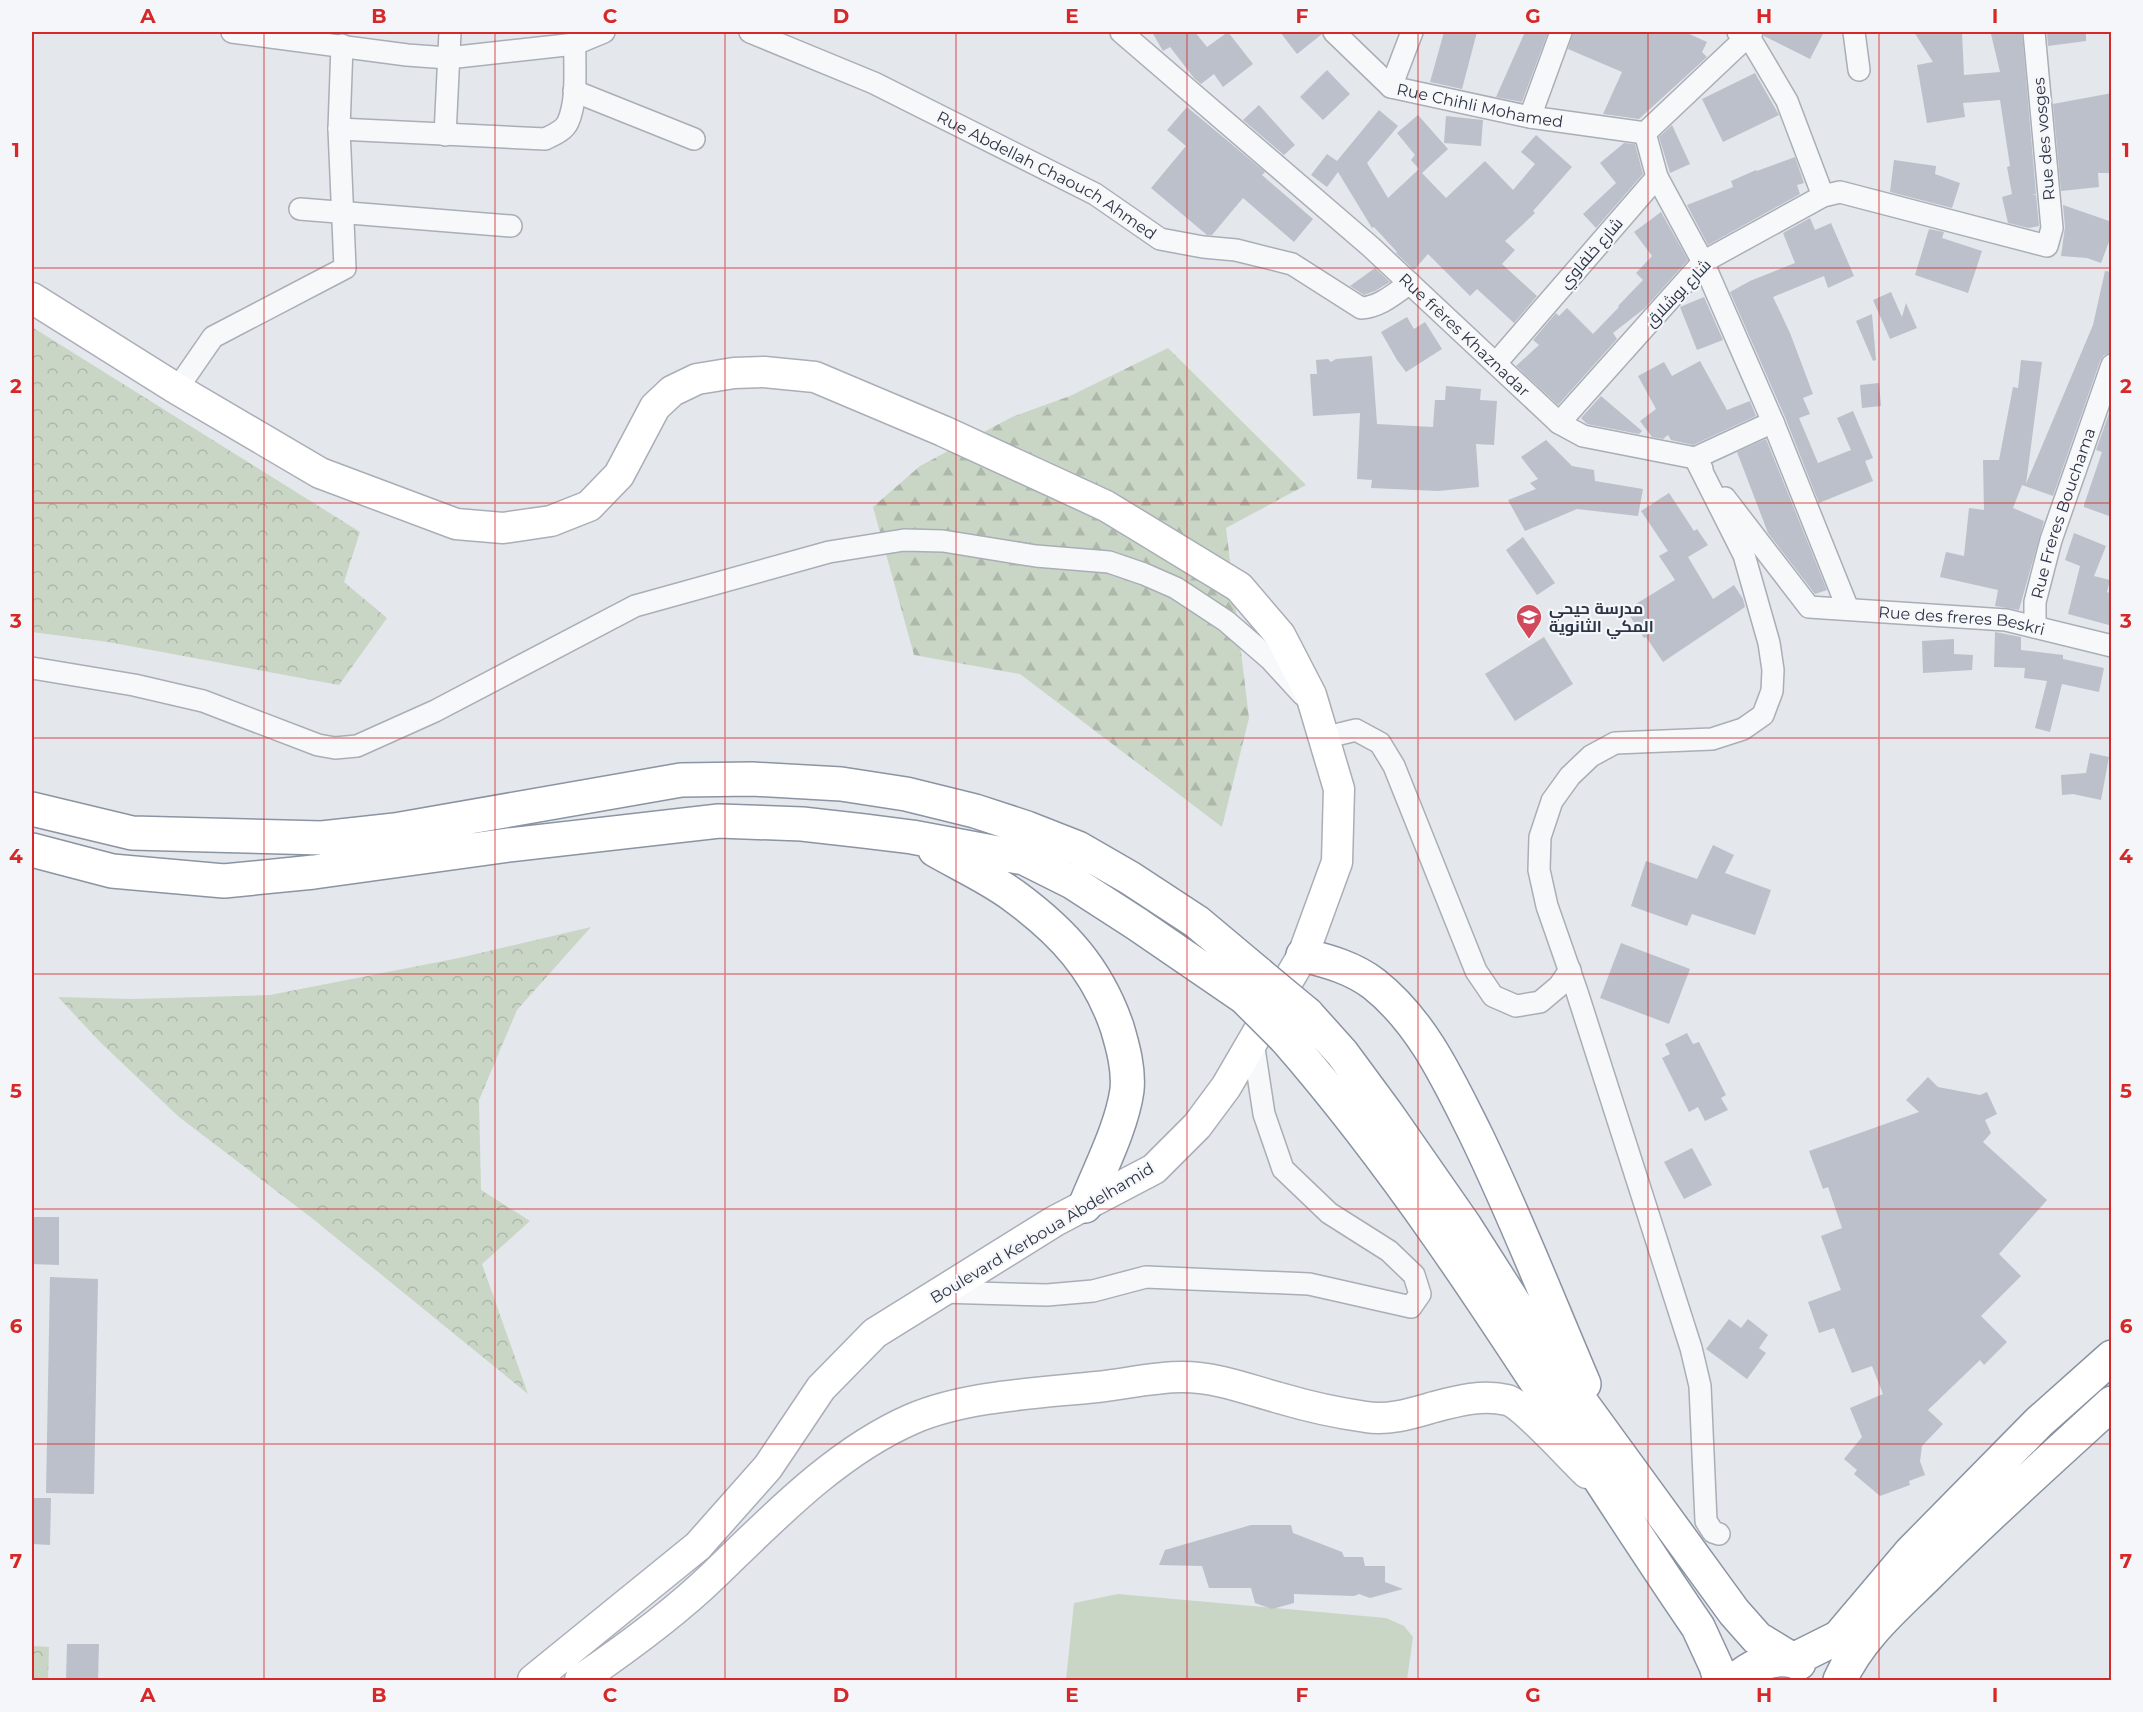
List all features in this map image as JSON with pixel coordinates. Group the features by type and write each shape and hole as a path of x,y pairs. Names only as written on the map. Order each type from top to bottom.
{"highway":[{"path":"32,809 132,833 322,838 395,830 681,780 752,779 841,784 906,794 975,811 1028,828 1078,848 1130,878 1197,922 1252,986 1269,1040 1324,1082 1436,1230 1698,1628 1720,1680"},
{"path":"32,850 112,871 224,881 314,872 508,845 719,821 802,824 912,837 1024,858 1072,882 1137,924 1308,1014 1342,1053 1387,1114 1465,1226 1549,1358 1734,1612 1757,1638 1793,1660 1812,1667 1828,1680"},
{"path":"912,837 1013,895 1060,935 1085,962 1110,1006 1125,1051 1127,1090 1116,1132 1085,1206"},
{"path":"1303,955 1337,963 1372,982 1397,1005 1425,1040 1449,1080 1492,1169 1610,1440"},
{"path":"1735,1680 1752,1667 1772,1660 1793,1660 1839,1637 1911,1552 2040,1422 2112,1357"},
{"path":"1840,1680 1869,1633 1953,1550 2112,1403"}],"main road":[{"name":"Boulevard Kerboua Abdelhamid","path":"32,298 177,389 320,474 456,524 502,528 551,521 589,506 619,475 655,406 672,391 697,379 734,373 764,372 815,377 943,430 1106,506 1239,587 1280,635 1311,695 1339,789 1337,862 1269,1040 1226,1087 1197,1126 1154,1169 1055,1221 875,1334 821,1388 768,1467 698,1546 533,1680"},
{"path":"580,1680 637,1641 713,1576 741,1548 836,1464 876,1438 913,1419 946,1408 980,1401 1182,1377 1228,1382 1283,1399 1371,1418 1404,1415 1460,1400 1491,1397 1511,1401 1530,1416 1611,1495"},
{"path":"717,1524 717,1531 726,1541 741,1548"}],"street":[{"path":"232,32 407,55 448,58 575,44 604,32"},
{"path":"445,135 450,32"},
{"name":"Rue Abdellah Chaouch Ahmed","path":"750,32 874,83 1095,194 1160,239 1203,248 1236,250 1292,264 1361,308 1372,308 1410,283"},
{"name":"Rue frères Khaznadar","path":"1121,32 1371,247 1559,423 1583,436 1695,458"},
{"name":"Rue Chihli Mohamed","path":"1334,32 1391,87 1530,117 1645,133"},
{"path":"1391,87 1412,32"},
{"path":"1530,117 1561,32"},
{"path":"1854,32 1859,70"},
{"name":"Rue des vosges","path":"1823,196 1840,192 2047,246 2052,228 2034,32"},
{"path":"1823,196 1787,102 1746,33 1645,133 1657,177 1703,262 1773,422 1848,609"},
{"path":"339,129 545,139 558,133 567,123 574,91 575,44"},
{"path":"177,389 213,337 345,268 339,129 342,45"},
{"path":"574,91 694,139"},
{"name":"شارع خلفاوي","path":"1496,363 1657,177"},
{"name":"شارع بوشلاق","path":"1559,423 1703,262 1823,196"},
{"path":"300,208 512,226"},
{"name":"Rue Freres Bouchama","path":"2035,627 2035,602 2051,540 2112,364"},
{"path":"1719,1534 1713,1532 1706,1521 1700,1386 1691,1348 1570,970 1547,906 1539,870 1540,837 1552,801 1570,776 1591,756 1615,743 1712,738 1743,729 1763,715 1772,691 1773,670 1769,643 1743,555 1695,458 1773,422"},
{"name":"Rue des freres Beskri","path":"1695,458 1809,607 2006,620 2112,646"},
{"path":"32,668 134,685 203,701 318,745 335,748 357,746 435,711 635,606 829,552 904,540 933,541 1036,556 1109,562 1176,588 1226,621 1270,659 1314,706"},
{"path":"1323,738 1356,730 1380,742 1394,765 1476,971 1493,996 1516,1006 1540,1002 1559,986 1570,970"},
{"path":"940,1292 1047,1295 1093,1291 1146,1277 1309,1284 1411,1307 1420,1294 1414,1275 1389,1251 1329,1213 1283,1168 1264,1114 1269,1040"}],"green space":[{"path":"32,327 360,532 344,582 387,618 339,685 108,642 32,632"},
{"path":"1168,348 1306,485 1226,528 1249,718 1222,827 1020,674 914,655 873,507 920,466 1012,417 1070,396"},
{"path":"591,927 517,1010 479,1100 481,1190 530,1221 482,1264 528,1394 313,1219 179,1117 101,1043 58,997 132,999 270,995 459,958"},
{"path":"1118,1594 1386,1618 1404,1626 1413,1637 1407,1680 1066,1680 1074,1603"},
{"path":"32,1646 49,1647 48,1680 32,1680"}],"building":[{"path":"1152,32 1195,32 1207,47 1228,32 1253,64 1223,87 1214,74 1201,84 1170,47 1163,51"},
{"path":"1280,32 1322,32 1322,34 1297,54"},
{"path":"1444,32 1477,32 1462,89 1430,82"},
{"path":"1525,32 1548,32 1522,102 1496,97"},
{"path":"1573,32 1685,32 1707,42 1702,52 1707,57 1639,119 1603,114 1622,72 1568,49"},
{"path":"1764,32 1824,32 1810,59 1764,36"},
{"path":"1914,32 1962,32 1964,75 2000,72 1991,34 2022,32 2036,194 2032,194 2036,195 2039,226 2029,228 2008,223 2002,197 2012,194 2000,100 1963,103 1965,117 1927,123 1917,65 1933,62"},
{"path":"2047,32 2086,32 2086,41 2048,46"},
{"path":"1327,70 1350,94 1323,120 1300,97"},
{"path":"1755,73 1779,115 1723,142 1702,99"},
{"path":"2112,93 2112,173 2098,173 2099,187 2061,191 2053,104"},
{"path":"1259,105 1295,145 1284,155 1243,120"},
{"path":"1187,107 1265,172 1262,175 1313,219 1294,242 1243,198 1212,235 1207,235 1151,188 1186,146 1167,130"},
{"path":"1379,110 1398,126 1367,163 1388,198 1419,169 1411,160 1415,155 1397,133 1418,115 1448,149 1422,173 1446,198 1485,161 1513,190 1535,164 1521,152 1536,135 1572,167 1533,211 1535,213 1505,241 1515,250 1502,264 1537,296 1514,323 1477,289 1470,296 1428,254 1414,270 1374,227 1372,228 1338,172 1327,187 1311,175 1327,154 1337,161"},
{"path":"1446,116 1483,120 1481,146 1444,143"},
{"path":"1672,125 1690,164 1670,173 1659,137"},
{"path":"1624,143 1635,144 1643,174 1596,228 1583,214 1616,183 1600,163"},
{"path":"1795,157 1804,183 1797,185 1800,194 1708,245 1687,205 1733,187 1731,181"},
{"path":"1894,160 1936,166 1935,174 1960,183 1952,208 1890,192"},
{"path":"2063,205 2112,222 2112,234 2101,263 2087,258 2061,256 2065,227"},
{"path":"1661,212 1688,260 1645,308 1613,333 1617,339 1558,405 1516,366 1539,345 1533,340 1556,313 1559,316 1567,308 1593,334 1619,307 1643,280 1636,273 1652,256 1634,232"},
{"path":"1810,218 1815,230 1831,223 1854,276 1828,288 1824,276 1773,297 1790,333 1813,394 1803,398 1810,414 1799,418 1818,463 1851,450 1837,418 1853,411 1873,458 1865,461 1873,481 1819,503 1785,417 1730,292 1750,281 1795,263 1783,233"},
{"path":"1929,229 1944,232 1942,238 1982,251 1968,293 1915,275"},
{"path":"1375,268 1390,282 1364,295 1350,286"},
{"path":"2105,271 2112,272 2112,353 2104,355 2100,361 2053,496 2022,485 2013,508 2044,521 2019,610 1995,606 1998,590 1940,577 1946,552 1964,556 1969,508 1984,510 1983,460 1999,460 2013,387 2018,388 2021,360 2042,362 2026,484 2093,325"},
{"path":"1891,292 1902,317 1906,303 1917,328 1890,339 1873,300"},
{"path":"1704,297 1723,340 1697,350 1680,307"},
{"path":"1872,314 1876,360 1873,361 1856,321"},
{"path":"1407,317 1414,329 1425,322 1442,349 1406,372 1381,332"},
{"path":"1372,356 1377,424 1433,427 1435,400 1445,400 1446,386 1481,389 1480,400 1497,401 1494,445 1476,444 1479,487 1438,491 1371,488 1372,480 1357,479 1360,413 1313,416 1310,374 1317,374 1316,360 1328,359 1331,362 1336,359"},
{"path":"1700,361 1727,410 1750,401 1756,416 1693,445 1671,440 1668,435 1663,439 1652,437 1640,421 1656,409 1638,376 1664,362 1672,376"},
{"path":"1879,383 1881,406 1862,408 1860,385"},
{"path":"1601,396 1642,431 1639,434 1587,424 1581,418"},
{"path":"2112,405 2112,517 2084,507 2084,505 2102,452 2096,450"},
{"path":"1766,439 1827,590 1815,594 1768,533 1737,452"},
{"path":"1546,440 1572,466 1594,470 1595,481 1643,489 1638,516 1577,509 1525,531 1508,500 1536,489 1530,483 1538,479 1521,457"},
{"path":"1669,493 1694,531 1697,529 1708,545 1688,557 1713,599 1734,585 1745,607 1663,662 1626,610 1675,580 1659,556 1668,551 1641,511"},
{"path":"2074,533 2106,546 2094,576 2110,580 2107,592 2112,594 2112,614 2109,625 2068,614 2080,566 2065,560"},
{"path":"1523,537 1555,583 1537,595 1506,550"},
{"path":"1995,632 2021,637 2021,650 2063,655 2063,659 2104,668 2099,692 2062,684 2050,732 2035,728 2047,681 2024,678 2025,668 1994,667"},
{"path":"1544,637 1573,684 1515,721 1485,674"},
{"path":"1954,639 1954,654 1973,655 1972,670 1923,673 1922,641"},
{"path":"2090,753 2109,757 2101,800 2073,794 2062,795 2061,775 2086,773"},
{"path":"1713,845 1734,855 1725,873 1771,890 1755,935 1692,914 1687,926 1631,906 1646,861 1697,879"},
{"path":"1621,943 1690,969 1669,1024 1600,998"},
{"path":"1687,1033 1693,1044 1699,1042 1726,1095 1721,1098 1728,1110 1705,1121 1698,1107 1689,1112 1662,1058 1670,1054 1665,1044"},
{"path":"1928,1077 1938,1087 1980,1095 1987,1092 1997,1114 1985,1120 1991,1133 1983,1142 2047,1200 1999,1254 2021,1276 1981,1316 2007,1342 1984,1365 1980,1360 1928,1410 1943,1424 1922,1446 1920,1461 1925,1475 1909,1481 1910,1485 1880,1496 1854,1474 1857,1470 1844,1459 1862,1437 1850,1408 1883,1394 1872,1366 1852,1373 1834,1328 1819,1333 1808,1302 1841,1290 1821,1236 1842,1228 1828,1187 1823,1189 1809,1151 1919,1112 1906,1100"},
{"path":"1692,1148 1712,1185 1684,1199 1664,1162"},
{"path":"32,1217 59,1217 59,1265 32,1264"},
{"path":"50,1277 98,1279 94,1494 46,1493"},
{"path":"1729,1319 1741,1328 1748,1319 1768,1335 1759,1348 1766,1353 1747,1379 1706,1349"},
{"path":"32,1498 51,1498 50,1545 32,1544"},
{"path":"1251,1525 1291,1525 1293,1533 1342,1552 1344,1557 1363,1557 1365,1566 1385,1566 1385,1582 1403,1589 1370,1598 1359,1594 1354,1596 1294,1594 1294,1603 1272,1609 1255,1603 1251,1588 1209,1588 1202,1566 1159,1565 1165,1550"},
{"path":"67,1644 99,1644 98,1680 66,1680"}],"place":[{"name":"مدرسة حيحي المكي الثانوية","path":"1529,640"}]}
